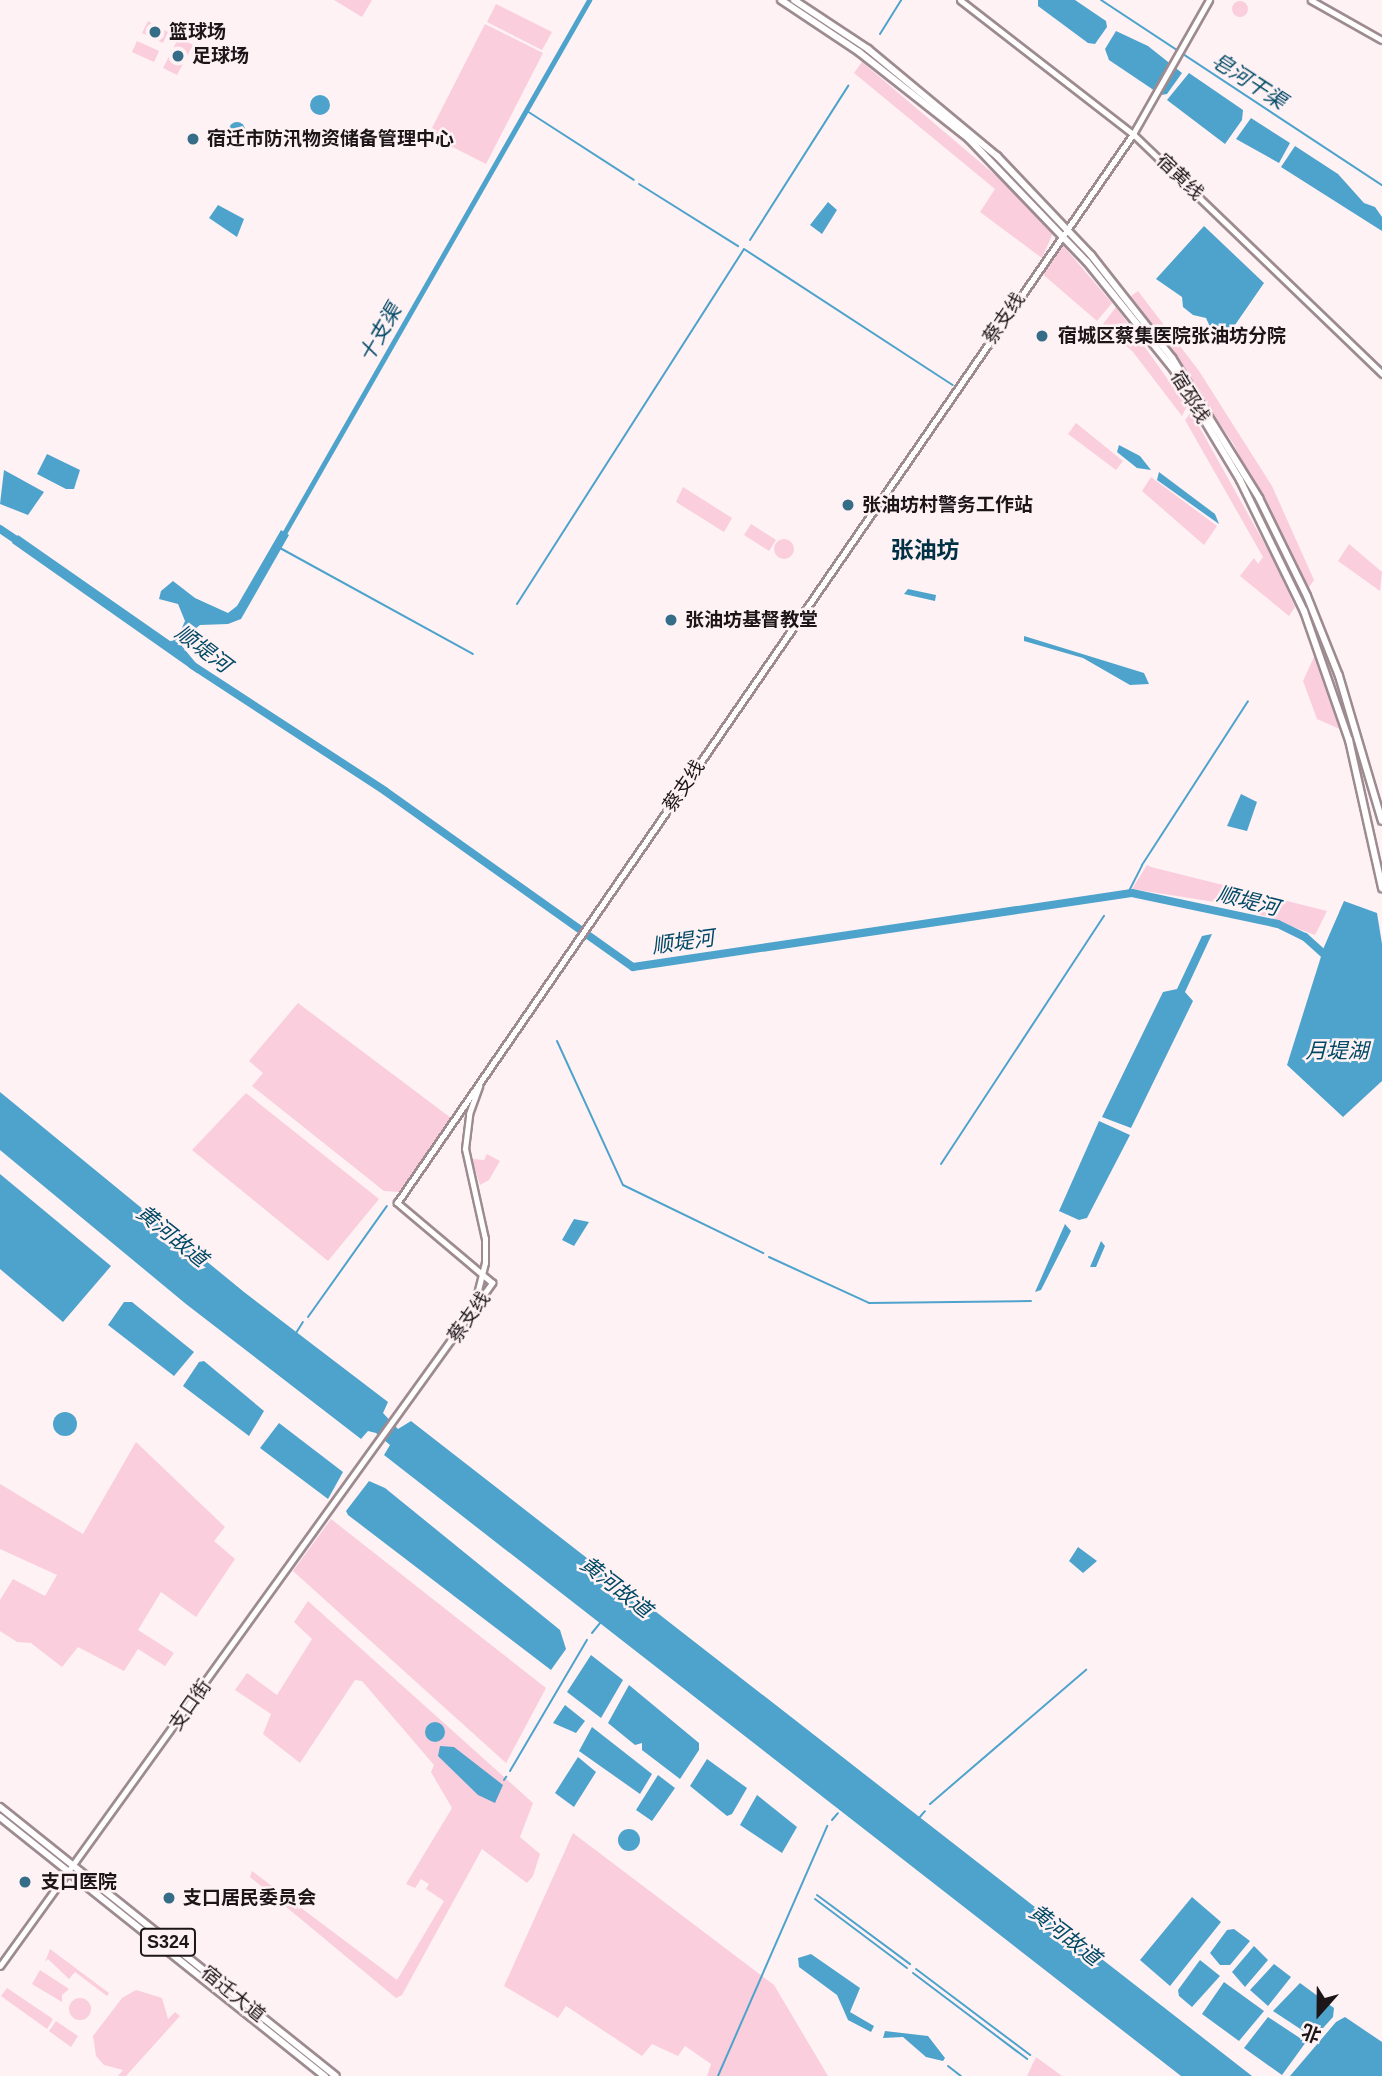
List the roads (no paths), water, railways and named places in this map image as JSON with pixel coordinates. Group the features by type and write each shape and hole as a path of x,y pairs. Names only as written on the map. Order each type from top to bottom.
{"main road":[{"name":"宿邳线","path":"781,0 864,55 969,139 1060,235 1174,370 1246,492 1304,611 1349,740 1382,888"},
{"name":"宿邳线","path":"794,0 868,49 950,113 1066,227 1172,358 1259,498 1339,676 1382,821"},
{"name":"宿黄线","path":"960,0 1133,134 1382,374"},
{"name":"宿迁大道","path":"0,1807 325,2076"},
{"name":"宿迁大道","path":"0,1817 72,1869 336,2076"}],"street":[{"name":"蔡支线","path":"378,1443 492,1283 397,1206 1060,235 1133,134 1209,0"},
{"path":"1311,0 1382,40"},
{"path":"470,1316 483,1276 485,1239 465,1149 469,1114 485,1075"},
{"name":"支口街","path":"0,1966 378,1443"}],"water":[{"path":"1038,0 1075,0 1106,21 1107,27 1095,44 1088,43 1038,6"},
{"path":"1116,31 1148,46 1182,73 1167,94 1161,95 1109,60 1105,49"},
{"path":"1189,73 1243,110 1242,120 1225,144 1167,100"},
{"path":"320,95 327,98 330,105 327,112 320,115 313,112 310,105 313,98"},
{"path":"1251,118 1290,143 1279,163 1236,139"},
{"path":"237,122 243,124 243,136 237,138 231,136 229,130 231,124"},
{"path":"1295,146 1338,174 1364,203 1375,207 1382,217 1382,231 1281,167"},
{"path":"828,202 837,210 822,234 810,225"},
{"path":"218,205 244,219 237,237 209,218"},
{"path":"1204,226 1264,283 1226,338 1211,329 1206,318 1193,315 1183,307 1182,297 1156,279"},
{"path":"1119,445 1140,456 1151,470 1137,468 1117,452"},
{"path":"47,454 80,470 74,489 66,489 37,474"},
{"path":"4,470 44,492 28,515 0,504"},
{"path":"1159,472 1215,514 1219,524 1157,480"},
{"path":"281,530 289,535 241,619 228,624 200,625 185,637 181,645 200,668 197,673 12,543 18,535 170,641 178,637 185,621 178,604 159,599 161,591 173,581 195,598 228,613 237,606"},
{"path":"908,589 936,595 935,601 904,594"},
{"path":"1024,636 1144,673 1149,684 1130,685 1083,658 1024,641"},
{"path":"1241,794 1257,802 1247,831 1227,826"},
{"name":"月堤湖","path":"1344,901 1377,913 1382,944 1382,1081 1343,1117 1287,1065 1324,947"},
{"path":"1212,934 1185,992 1193,1001 1131,1128 1102,1117 1163,992 1177,989 1202,936"},
{"name":"黄河故道","path":"0,1092 244,1292 388,1402 383,1413 398,1429 411,1421 1252,2076 1181,2076 384,1455 390,1445 376,1433 368,1431 361,1439 186,1304 0,1150"},
{"path":"1099,1121 1130,1135 1087,1218 1079,1220 1059,1211"},
{"path":"0,1174 111,1266 63,1322 0,1269"},
{"path":"574,1219 589,1222 574,1246 562,1240"},
{"path":"1065,1224 1071,1231 1041,1290 1035,1292"},
{"path":"1101,1241 1105,1246 1096,1267 1090,1267"},
{"path":"124,1302 132,1302 194,1352 174,1376 108,1325"},
{"path":"204,1361 264,1411 249,1436 183,1386 199,1362"},
{"path":"65,1412 74,1415 77,1424 74,1433 65,1436 56,1433 53,1424 56,1415"},
{"path":"279,1423 343,1472 328,1499 260,1448"},
{"path":"369,1481 385,1488 560,1630 566,1649 551,1670 348,1515 346,1511"},
{"path":"1078,1547 1097,1561 1083,1573 1069,1561"},
{"path":"591,1655 623,1680 601,1718 567,1692"},
{"path":"629,1685 699,1743 699,1750 680,1779 642,1750 642,1743 635,1745 608,1723"},
{"path":"565,1705 585,1721 576,1733 553,1723"},
{"path":"431,1722 439,1722 445,1732 439,1742 431,1742 425,1736 425,1728"},
{"path":"592,1727 652,1774 640,1794 579,1751"},
{"path":"440,1746 454,1747 503,1785 495,1803 478,1795 438,1756"},
{"path":"578,1757 596,1772 574,1807 555,1793"},
{"path":"707,1759 747,1788 732,1814 727,1816 690,1786"},
{"path":"658,1775 675,1788 652,1821 636,1810"},
{"path":"757,1795 797,1827 782,1853 740,1825"},
{"path":"629,1829 637,1832 640,1840 637,1848 629,1851 621,1848 618,1840 621,1832"},
{"path":"1192,1897 1221,1922 1170,1986 1140,1960"},
{"path":"1234,1929 1250,1941 1230,1965 1220,1965 1210,1953 1227,1930"},
{"path":"1254,1946 1268,1960 1245,1987 1232,1972"},
{"path":"811,1954 860,1988 850,2012 874,2026 871,2032 848,2020 837,1995 799,1967 798,1958"},
{"path":"1200,1960 1220,1976 1192,2007 1179,1996 1178,1990"},
{"path":"1274,1964 1291,1977 1268,2006 1250,1990"},
{"path":"1224,1982 1264,2011 1239,2041 1202,2014"},
{"path":"1300,1983 1334,2008 1333,2017 1314,2038 1273,2011"},
{"path":"1268,2017 1306,2042 1282,2075 1244,2048"},
{"path":"1345,2017 1382,2042 1382,2076 1290,2076 1336,2022"},
{"path":"885,2031 928,2036 945,2058 943,2061 926,2057 903,2037 883,2038"}],"waterway":[{"name":"十支渠","path":"282,537 589,0"},
{"path":"880,34 901,0"},
{"name":"皂河干渠","path":"1101,0 1382,185"},
{"path":"750,240 848,86"},
{"path":"527,111 634,180"},
{"path":"639,184 738,246"},
{"path":"517,604 744,249 953,385"},
{"name":"顺堤河","path":"0,529 22,544"},
{"path":"280,548 473,654"},
{"name":"顺堤河","path":"192,665 385,791 633,967 1132,893 1278,924 1305,937 1328,958"},
{"path":"1128,893 1142,865 1248,701"},
{"path":"941,1164 1104,916"},
{"path":"557,1041 623,1185 763,1253"},
{"path":"308,1317 387,1206"},
{"path":"769,1257 869,1303 1031,1301"},
{"path":"296,1333 303,1322"},
{"path":"592,1633 600,1623"},
{"path":"510,1771 587,1640"},
{"path":"930,1804 1086,1670"},
{"path":"919,1818 925,1811"},
{"path":"832,1820 838,1813"},
{"path":"718,2076 827,1826"},
{"path":"817,1895 910,1964"},
{"path":"815,1899 907,1968"},
{"path":"916,1969 1030,2055"},
{"path":"913,1973 1027,2059"},
{"path":"948,2066 961,2076"}],"place":[{"name":"篮球场","path":"155,32"},
{"name":"足球场","path":"178,56"},
{"name":"宿迁市防汛物资储备管理中心","path":"193,139"},
{"name":"宿城区蔡集医院张油坊分院","path":"1042,336"},
{"name":"张油坊村警务工作站","path":"848,505"},
{"name":"张油坊基督教堂","path":"671,620"},
{"name":"支口医院","path":"25,1882"},
{"name":"支口居民委员会","path":"169,1898"}],"district":[{"name":"张油坊","path":"925,550"}]}
